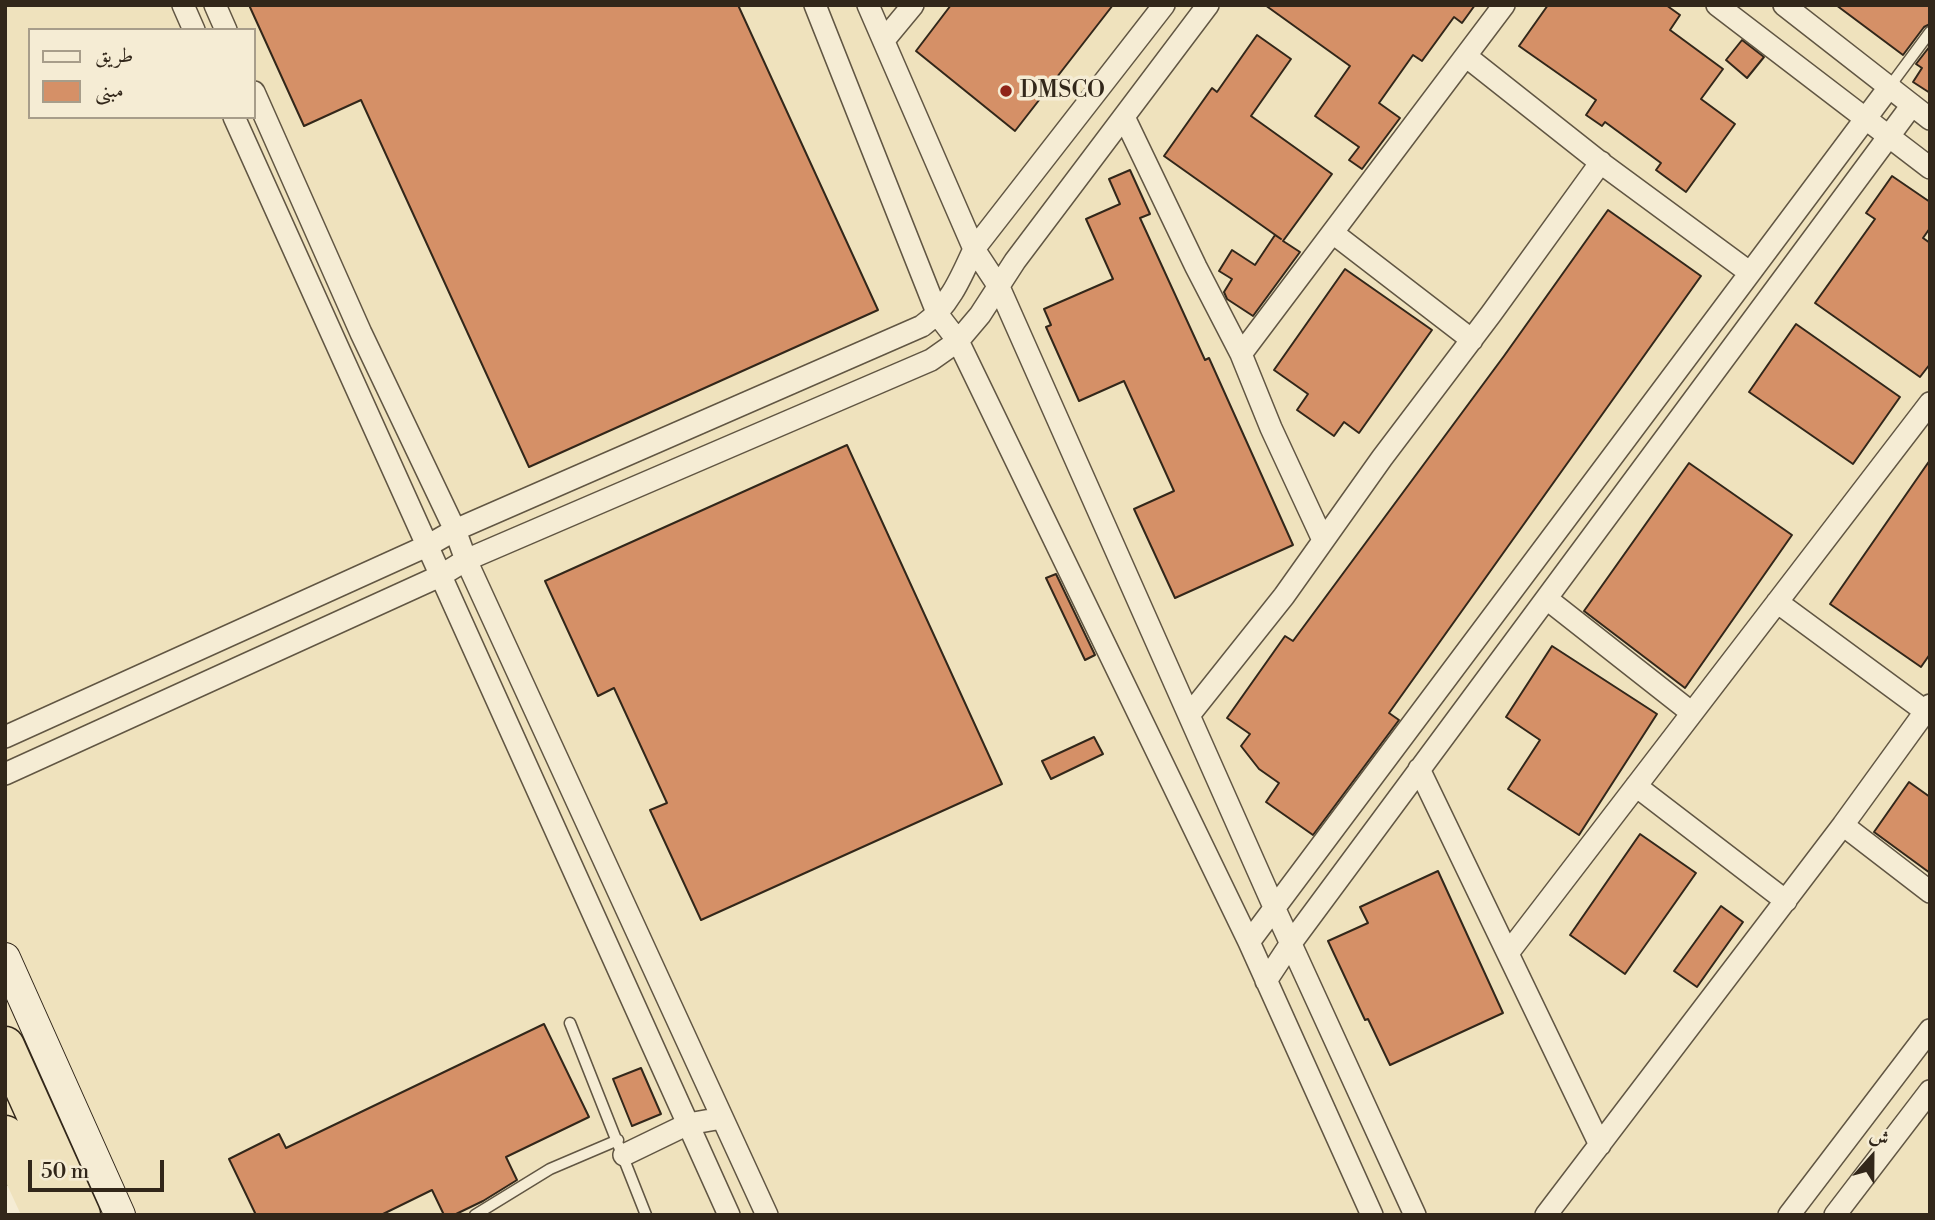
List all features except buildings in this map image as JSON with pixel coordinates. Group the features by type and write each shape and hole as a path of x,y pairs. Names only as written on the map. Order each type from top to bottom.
{"highway":[{"path":"5,1046 81,1215"},
{"path":"5,1135 41,1215"}],"main road":[{"path":"5,958 120,1215"},
{"path":"79,1126 112,1215"},
{"path":"5,1200 13,1215"}],"street":[{"path":"183,5 193,28"},
{"path":"215,5 225,28"},
{"path":"815,5 938,315 958,341 1249,943 1372,1215"},
{"path":"868,5 974,249 999,287 1290,943 1415,1215"},
{"path":"884,40 913,5"},
{"path":"5,737 429,545 455,530 922,326 938,315 974,249 1164,5"},
{"path":"5,774 440,576 466,561 931,360 958,341 1208,5"},
{"path":"1241,354 1504,5"},
{"path":"1717,5 1930,168"},
{"path":"1784,5 1930,119"},
{"path":"1467,57 1601,163 1749,272"},
{"path":"1249,943 1890,86"},
{"path":"256,97 361,333 455,530 466,561 767,1215"},
{"path":"1266,981 1290,943 1912,105"},
{"path":"1124,117 1241,354 1271,428 1323,540"},
{"path":"235,119 729,1215"},
{"path":"1189,714 1284,596 1601,163"},
{"path":"1333,233 1472,340"},
{"path":"1508,953 1930,403"},
{"path":"1547,598 1692,713"},
{"path":"1546,1215 1786,901 1928,708 1777,602"},
{"path":"1419,769 1601,1145"},
{"path":"1636,786 1786,901"},
{"path":"1843,825 1930,892"},
{"path":"1789,1215 1930,1030"},
{"path":"1835,1215 1930,1091"},
{"path":"621,1147 688,1124 722,1118"}],"lane":[{"path":"1890,86 1930,32"},
{"path":"570,1023 646,1215"},
{"path":"475,1215 550,1169 621,1147"}],"place":[{"name":"DMSCO","path":"1006,91"}]}
